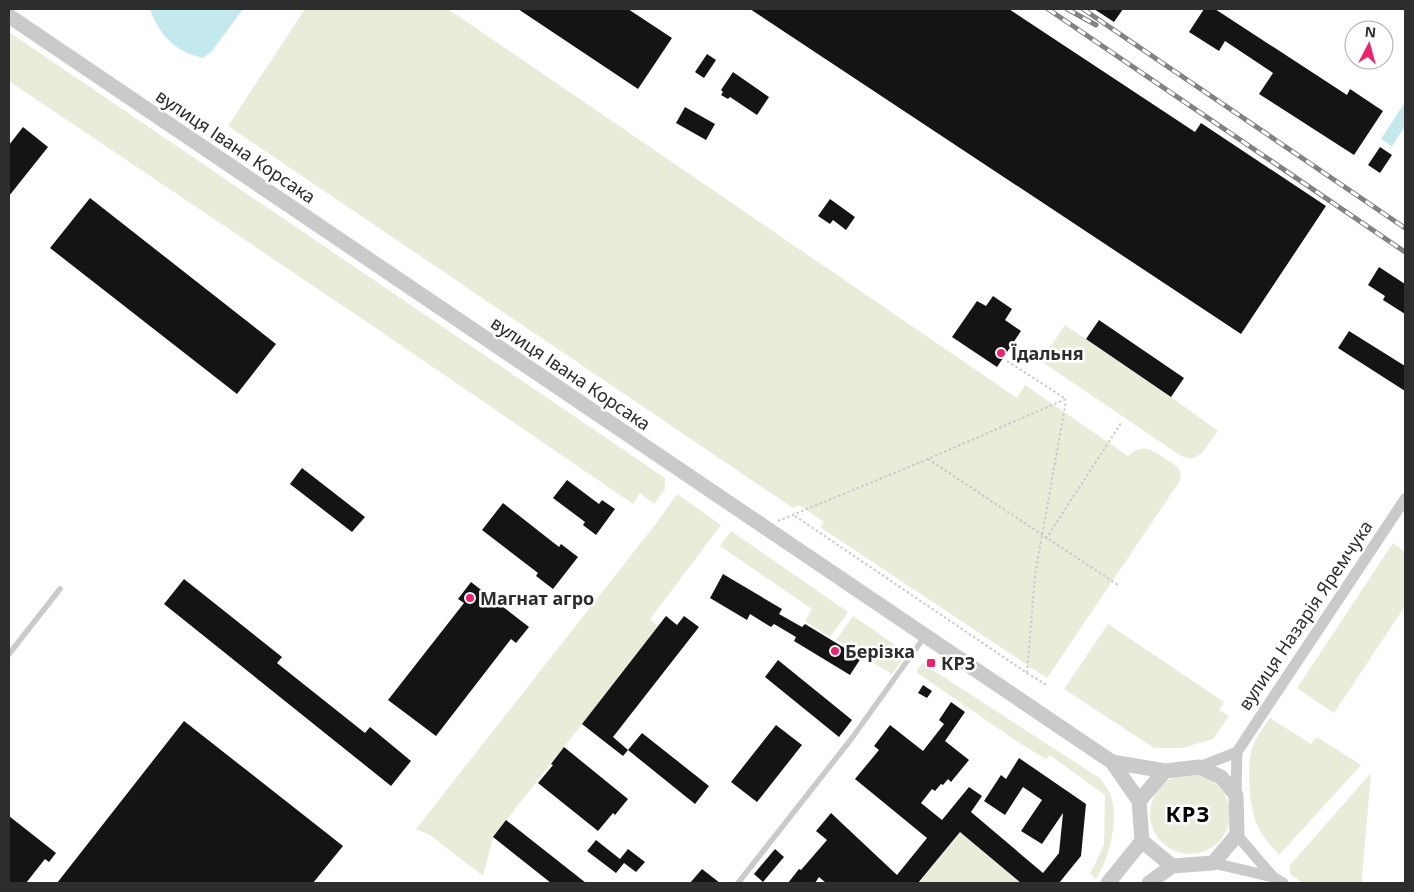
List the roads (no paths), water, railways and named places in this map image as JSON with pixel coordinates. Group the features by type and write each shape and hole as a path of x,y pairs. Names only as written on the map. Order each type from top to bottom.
{"street":[{"name":"вулиця Івана Корсака","path":"9,16 1112,762"},
{"name":"вулиця Назарія Яремчука","path":"1236,752 1405,499"},
{"path":"1112,762 1165,771 1199,767 1236,752 1237,835 1278,880"},
{"path":"1108,883 1142,841 1139,801 1112,762"},
{"path":"1199,767 1221,776 1236,795"},
{"path":"1139,801 1165,771"},
{"path":"1213,863 1237,835"},
{"path":"1142,841 1172,866"},
{"path":"1149,883 1172,866 1213,863 1278,880"}],"lane":[{"path":"9,654 60,589"},
{"path":"738,883 852,738 925,636"}],"water":[{"path":"150,9 243,9 212,51 203,58 176,47 169,41 158,27"},
{"path":"1405,102 1405,126 1392,146 1381,139"}],"railway":[{"path":"1048,9 1405,252"},
{"path":"1067,9 1096,25"},
{"path":"1083,9 1405,228"}],"place":[{"name":"Їдальня","path":"1001,353"},
{"name":"Магнат агро","path":"470,598"},
{"name":"Берізка","path":"835,651"},
{"name":"КРЗ","path":"931,663"}],"district":[{"name":"КРЗ","path":"1188,813"}]}
